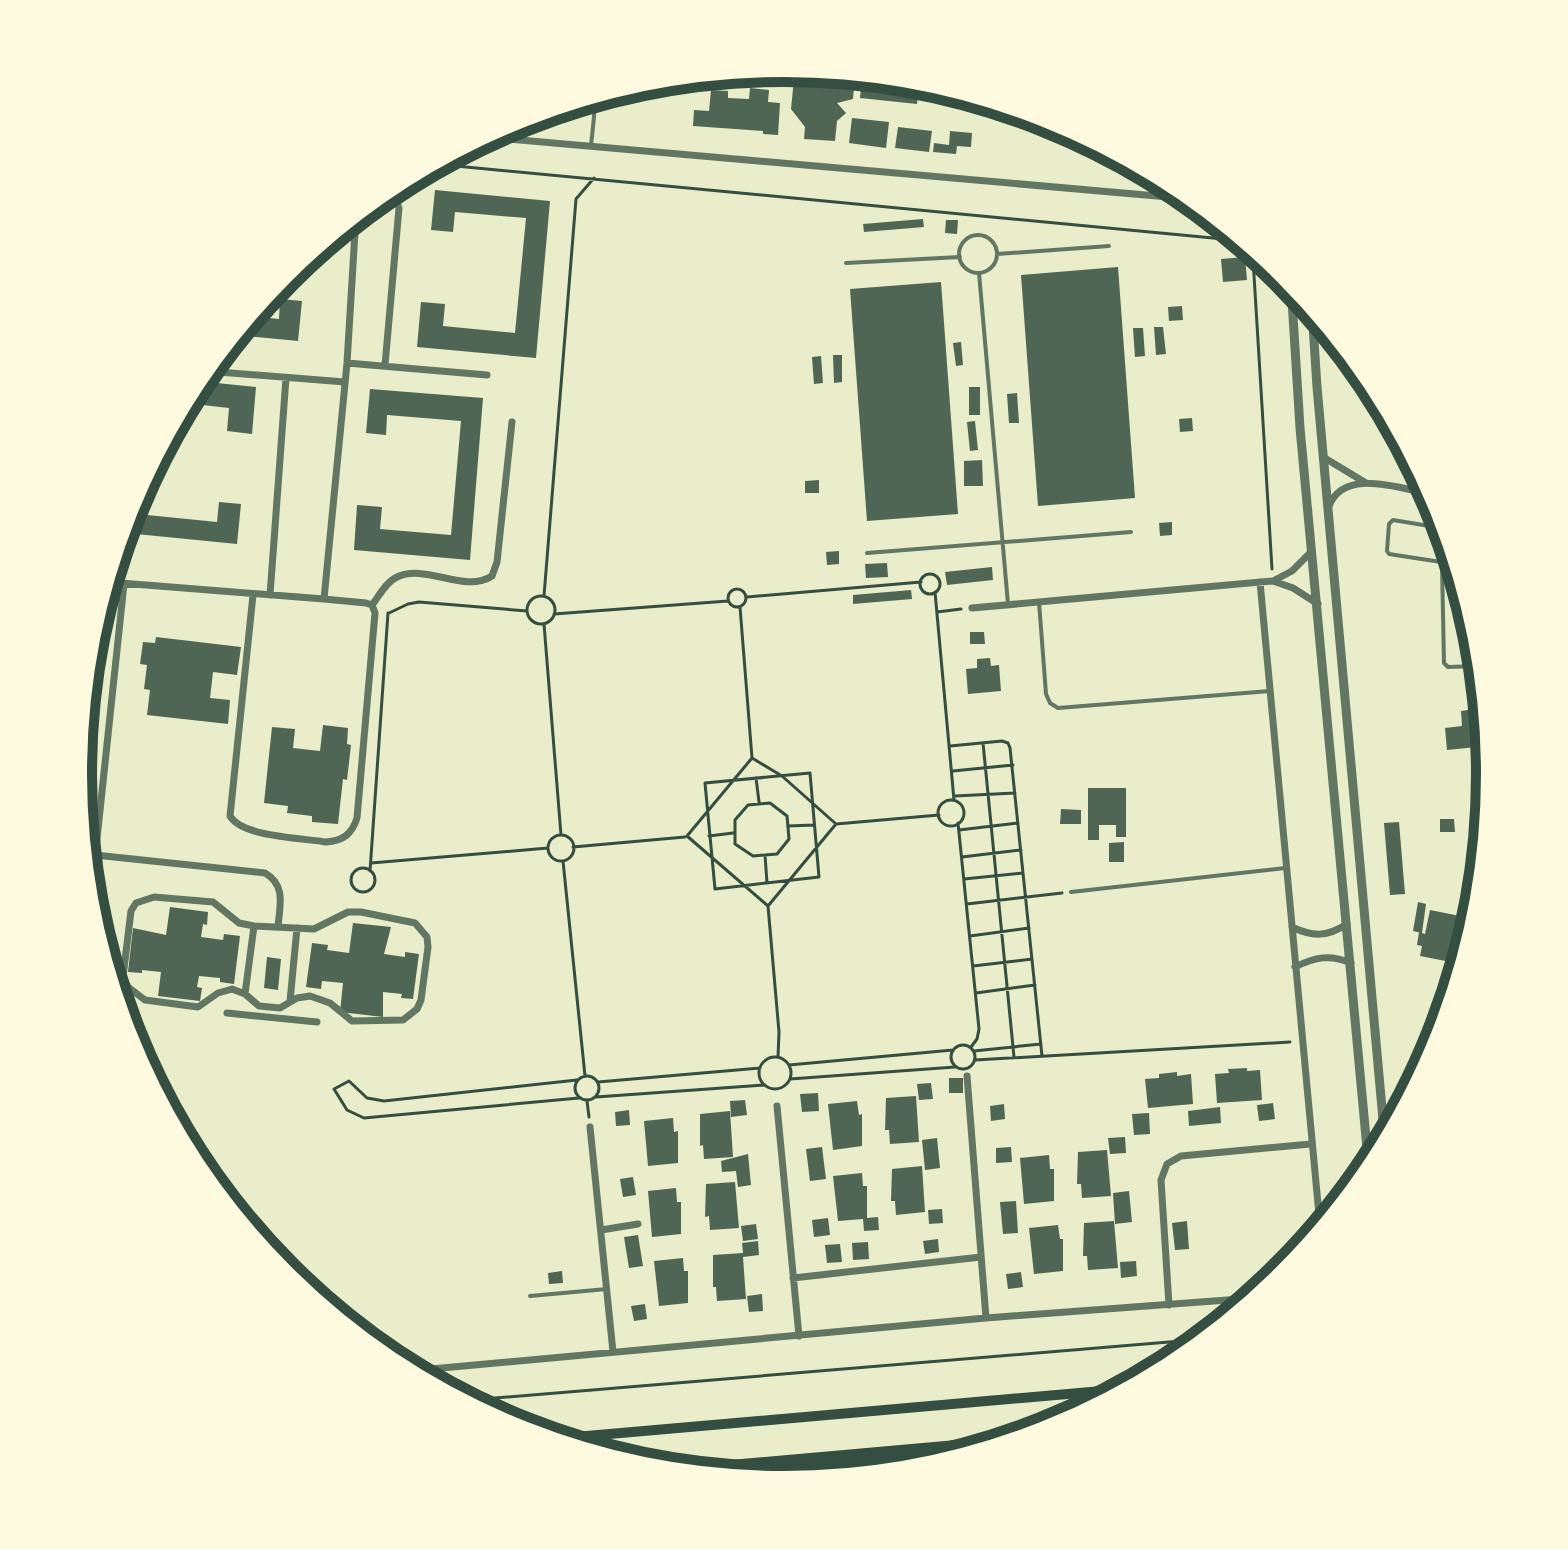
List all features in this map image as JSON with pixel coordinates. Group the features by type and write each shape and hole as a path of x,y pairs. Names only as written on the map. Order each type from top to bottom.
{"main road":[{"path":"582,1436 1099,1391"},
{"path":"730,1465 954,1445"}],"street":[{"path":"510,139 1165,197"},
{"path":"385,365 399,208 396,201"},
{"path":"324,599 347,363 355,231"},
{"path":"1292,304 1300,428 1367,1148"},
{"path":"1313,328 1383,1122"},
{"path":"347,363 487,375"},
{"path":"221,372 345,382"},
{"path":"270,595 286,378"},
{"path":"253,595 230,816 234,823 248,830 326,842 347,836 357,818 374,621 372,605 390,582 405,574 477,582 492,576 497,562 512,422"},
{"path":"1323,457 1366,483"},
{"path":"1329,507 1332,498 1346,487 1366,483 1416,491"},
{"path":"972,608 1273,581 1292,571 1313,549"},
{"path":"1316,576 1335,574"},
{"path":"1273,581 1293,588 1318,604"},
{"path":"1260,582 1319,1214"},
{"path":"119,583 372,605"},
{"path":"96,849 124,584"},
{"path":"96,855 265,873 274,878 280,887 278,926"},
{"path":"154,897 205,900 221,907 239,923 254,926 314,929 348,912 415,923 427,937 428,947 417,1009 403,1020 357,1023 317,997 303,997 280,1008 268,1008 255,1004 245,994 232,989 224,990 198,1007 145,1000 135,995 123,977 128,921 136,903 154,897"},
{"path":"1292,927 1321,935 1337,931 1347,924"},
{"path":"245,994 254,926"},
{"path":"290,1001 297,928"},
{"path":"1295,967 1322,957 1340,958 1351,963"},
{"path":"266,1017 268,1008"},
{"path":"227,1013 317,1022"},
{"path":"967,1076 986,1318"},
{"path":"777,1106 799,1336"},
{"path":"590,1127 613,1352"},
{"path":"1169,1305 1161,1180 1167,1164 1181,1156 1311,1144"},
{"path":"601,1230 638,1224"},
{"path":"793,1278 981,1257"},
{"path":"430,1369 986,1318 1236,1300"}],"lane":[{"path":"591,146 595,109"},
{"path":"977,235 988,238 997,254 993,265 979,273 967,269 960,257 961,245 977,235"},
{"path":"997,254 1109,246"},
{"path":"846,263 960,257"},
{"path":"979,273 1008,604"},
{"path":"1430,526 1393,520 1389,524 1387,551 1389,554 1442,562"},
{"path":"867,553 1131,532"},
{"path":"1442,558 1444,663 1448,667 1468,666"},
{"path":"1039,602 1046,694 1050,703 1058,708 1270,691"},
{"path":"1071,892 1285,868"},
{"path":"530,1296 607,1289"}],"path":[{"path":"544,596 576,199 594,178"},
{"path":"747,597 921,582 926,575 935,575 940,586 935,592 926,593 921,582"},
{"path":"561,835 544,624 554,614 728,601 740,607 747,597 744,591 737,588 729,594 728,601"},
{"path":"935,592 954,798 964,810 958,823 979,1034 972,1049 975,1060"},
{"path":"544,596 532,600 527,611 531,620 544,624"},
{"path":"544,596 554,605 554,614"},
{"path":"370,871 360,869 352,875 352,886 356,890 366,892 375,880 370,871 388,613 419,602 527,611"},
{"path":"573,847 687,836 752,758 740,607"},
{"path":"937,612 972,608"},
{"path":"983,743 1014,1058"},
{"path":"950,746 1008,743 1013,765 1042,1056"},
{"path":"752,758 782,776 836,824"},
{"path":"953,771 1013,765"},
{"path":"810,773 819,877 715,889 705,783 756,778 810,773"},
{"path":"756,778 759,804"},
{"path":"939,815 941,805 954,798 1015,793"},
{"path":"770,803 787,816 789,839 777,854 753,856 735,844 735,820 748,805 759,804 770,803"},
{"path":"768,906 836,824 939,815 949,825 958,823"},
{"path":"959,830 1018,823"},
{"path":"788,826 814,825"},
{"path":"709,836 735,833"},
{"path":"561,835 569,838 573,847 570,857 563,861 554,859 548,848 550,840 561,835"},
{"path":"687,836 768,906 779,1032 778,1057"},
{"path":"371,863 548,848"},
{"path":"962,857 1021,850"},
{"path":"765,855 767,883"},
{"path":"563,861 585,1076"},
{"path":"964,879 1023,873"},
{"path":"967,904 1071,892"},
{"path":"970,936 1029,928"},
{"path":"973,966 1032,959"},
{"path":"976,993 1035,985"},
{"path":"585,1076 577,1080 384,1101 367,1098 349,1081 334,1089 347,1110 364,1118 579,1098 587,1101 596,1097 764,1085 772,1088 781,1087 790,1079 955,1067 967,1069 975,1060 1302,1041"},
{"path":"764,1085 760,1068 767,1059 778,1057 789,1065 953,1050 962,1045 972,1049 1041,1044"},
{"path":"953,1050 951,1059 955,1067"},
{"path":"789,1065 790,1079"},
{"path":"585,1076 598,1082 760,1068"},
{"path":"577,1080 574,1090 579,1098"},
{"path":"596,1097 598,1082"},
{"path":"587,1101 590,1127"},
{"path":"487,1400 1182,1341"}],"building":[{"path":"794,82 854,86 853,99 837,103 846,113 837,121 835,141 804,139 805,127 791,109"},
{"path":"861,87 918,95 917,104 860,98"},
{"path":"750,88 769,90 768,102 780,103 778,135 693,126 694,110 709,111 711,90 728,91 728,98 749,99"},
{"path":"852,118 889,122 886,148 849,143"},
{"path":"898,127 932,131 929,152 895,148"},
{"path":"950,131 972,133 971,147 957,146 956,154 933,152 934,143 949,145"},
{"path":"435,190 550,201 536,358 417,347 421,302 445,304 443,326 515,333 526,218 455,212 453,232 431,230"},
{"path":"923,219 924,227 864,232 863,224"},
{"path":"946,220 958,220 957,234 945,233"},
{"path":"1244,257 1247,280 1223,282 1221,259"},
{"path":"1118,267 1135,498 1038,506 1021,275"},
{"path":"941,282 958,514 867,521 850,289"},
{"path":"281,299 302,301 298,341 248,336 264,317 279,319"},
{"path":"1182,306 1183,320 1169,321 1168,307"},
{"path":"1154,327 1163,327 1166,354 1156,355"},
{"path":"1133,328 1143,328 1145,356 1135,357"},
{"path":"961,342 963,365 956,366 953,343"},
{"path":"833,355 842,355 842,382 834,383"},
{"path":"821,356 823,383 814,384 812,357"},
{"path":"213,383 256,387 252,434 227,431 229,408 199,405"},
{"path":"969,387 980,387 980,415 969,415"},
{"path":"370,389 483,398 470,560 354,550 357,505 382,507 380,529 451,535 461,421 387,415 386,435 366,433"},
{"path":"1017,393 1019,423 1009,423 1007,394"},
{"path":"1192,418 1193,431 1180,432 1179,419"},
{"path":"975,421 978,450 970,451 967,422"},
{"path":"982,460 983,486 964,486 964,461"},
{"path":"819,480 819,493 805,493 805,481"},
{"path":"148,500 147,515 217,522 219,502 241,504 237,544 135,534"},
{"path":"1172,522 1172,535 1160,536 1159,523"},
{"path":"839,551 839,564 827,565 826,552"},
{"path":"887,563 888,577 866,578 865,564"},
{"path":"992,567 993,580 947,585 945,572"},
{"path":"911,590 912,599 853,604 853,595"},
{"path":"970,632 984,632 985,644 970,644"},
{"path":"156,637 241,647 237,675 213,672 210,698 230,700 228,724 147,715 150,690 144,689 147,665 140,664 143,642 155,643"},
{"path":"990,658 991,666 999,665 1001,691 968,694 966,669 977,668 977,659"},
{"path":"1473,709 1475,747 1447,750 1445,728 1462,726 1461,711"},
{"path":"323,725 348,728 347,744 351,745 338,824 312,822 312,816 287,813 288,806 264,803 272,727 295,729 293,748 320,751"},
{"path":"1088,788 1126,788 1126,837 1116,837 1116,825 1099,825 1099,840 1088,840"},
{"path":"1061,809 1081,810 1081,824 1060,824"},
{"path":"1440,819 1454,819 1455,832 1440,832"},
{"path":"1399,822 1405,894 1390,895 1384,823"},
{"path":"1124,842 1124,862 1109,862 1109,843"},
{"path":"1418,902 1426,904 1422,933 1413,931"},
{"path":"170,907 208,912 207,925 203,924 201,937 223,940 224,934 240,936 234,984 220,982 220,978 199,976 197,987 202,988 200,1001 158,996 161,972 128,972 133,928 166,935"},
{"path":"1430,910 1460,916 1451,962 1420,956 1422,946 1417,945 1419,932 1425,934"},
{"path":"353,923 391,927 384,954 405,957 405,952 419,954 413,999 383,992 383,1017 340,1012 343,983 322,981 321,989 306,987 312,943 328,945 327,950 349,953"},
{"path":"267,957 281,959 278,990 264,988"},
{"path":"1247,1068 1247,1071 1260,1070 1262,1100 1217,1103 1215,1074 1229,1073 1228,1069"},
{"path":"1177,1072 1177,1076 1191,1074 1193,1104 1148,1108 1145,1079"},
{"path":"949,1078 963,1078 963,1093 949,1093"},
{"path":"931,1083 933,1099 919,1100 917,1084"},
{"path":"818,1093 819,1111 802,1112 800,1094"},
{"path":"916,1096 919,1142 890,1144 889,1130 885,1130 886,1098"},
{"path":"745,1100 747,1115 731,1117 730,1101"},
{"path":"857,1101 859,1115 862,1114 862,1146 833,1150 828,1104"},
{"path":"1273,1103 1275,1119 1259,1121 1257,1105"},
{"path":"1004,1104 1005,1119 991,1121 990,1106"},
{"path":"1220,1107 1221,1123 1189,1126 1188,1111"},
{"path":"629,1110 630,1125 616,1126 615,1112"},
{"path":"730,1111 733,1157 704,1159 703,1145 700,1146 700,1114"},
{"path":"1149,1113 1150,1134 1134,1135 1132,1114"},
{"path":"673,1118 674,1132 678,1131 678,1163 648,1166 644,1121"},
{"path":"1125,1137 1126,1153 1110,1154 1108,1138"},
{"path":"937,1138 940,1168 925,1170 922,1140"},
{"path":"822,1147 826,1179 810,1181 806,1149"},
{"path":"1011,1147 1012,1162 996,1163 996,1148"},
{"path":"1107,1150 1111,1196 1082,1198 1081,1184 1077,1184 1078,1152"},
{"path":"748,1154 751,1185 738,1187 736,1171 722,1172 721,1161"},
{"path":"1049,1155 1050,1169 1054,1169 1054,1201 1024,1204 1020,1158"},
{"path":"922,1166 925,1212 896,1215 895,1201 891,1201 892,1169"},
{"path":"862,1173 863,1186 867,1186 867,1218 878,1217 879,1230 864,1231 863,1219 838,1221 833,1176"},
{"path":"633,1177 636,1195 623,1197 620,1179"},
{"path":"735,1182 739,1228 710,1230 709,1216 705,1217 706,1184"},
{"path":"676,1188 677,1202 681,1202 681,1234 652,1237 648,1191"},
{"path":"1129,1191 1132,1222 1115,1224 1113,1193"},
{"path":"1016,1201 1018,1233 1003,1234 1000,1202"},
{"path":"942,1209 943,1223 929,1224 928,1210"},
{"path":"828,1218 830,1235 814,1237 812,1220"},
{"path":"1114,1221 1118,1268 1088,1270 1087,1256 1083,1256 1084,1223"},
{"path":"1187,1221 1189,1249 1175,1250 1172,1223"},
{"path":"756,1224 758,1239 743,1241 741,1226"},
{"path":"1058,1225 1060,1239 1063,1239 1063,1271 1034,1274 1029,1228"},
{"path":"638,1235 643,1266 629,1268 624,1237"},
{"path":"938,1239 939,1252 925,1254 923,1241"},
{"path":"758,1241 759,1255 743,1257 746,1299 717,1301 716,1287 713,1287 713,1255 743,1253 742,1243"},
{"path":"868,1242 869,1259 853,1260 852,1243"},
{"path":"840,1244 842,1262 827,1263 825,1245"},
{"path":"683,1258 684,1271 688,1271 688,1303 659,1306 654,1261"},
{"path":"1136,1261 1137,1276 1121,1278 1120,1262"},
{"path":"562,1271 563,1283 549,1284 548,1273"},
{"path":"1021,1272 1023,1287 1008,1289 1006,1274"},
{"path":"762,1294 763,1311 749,1312 747,1296"},
{"path":"645,1304 647,1319 634,1321 631,1306"}]}
